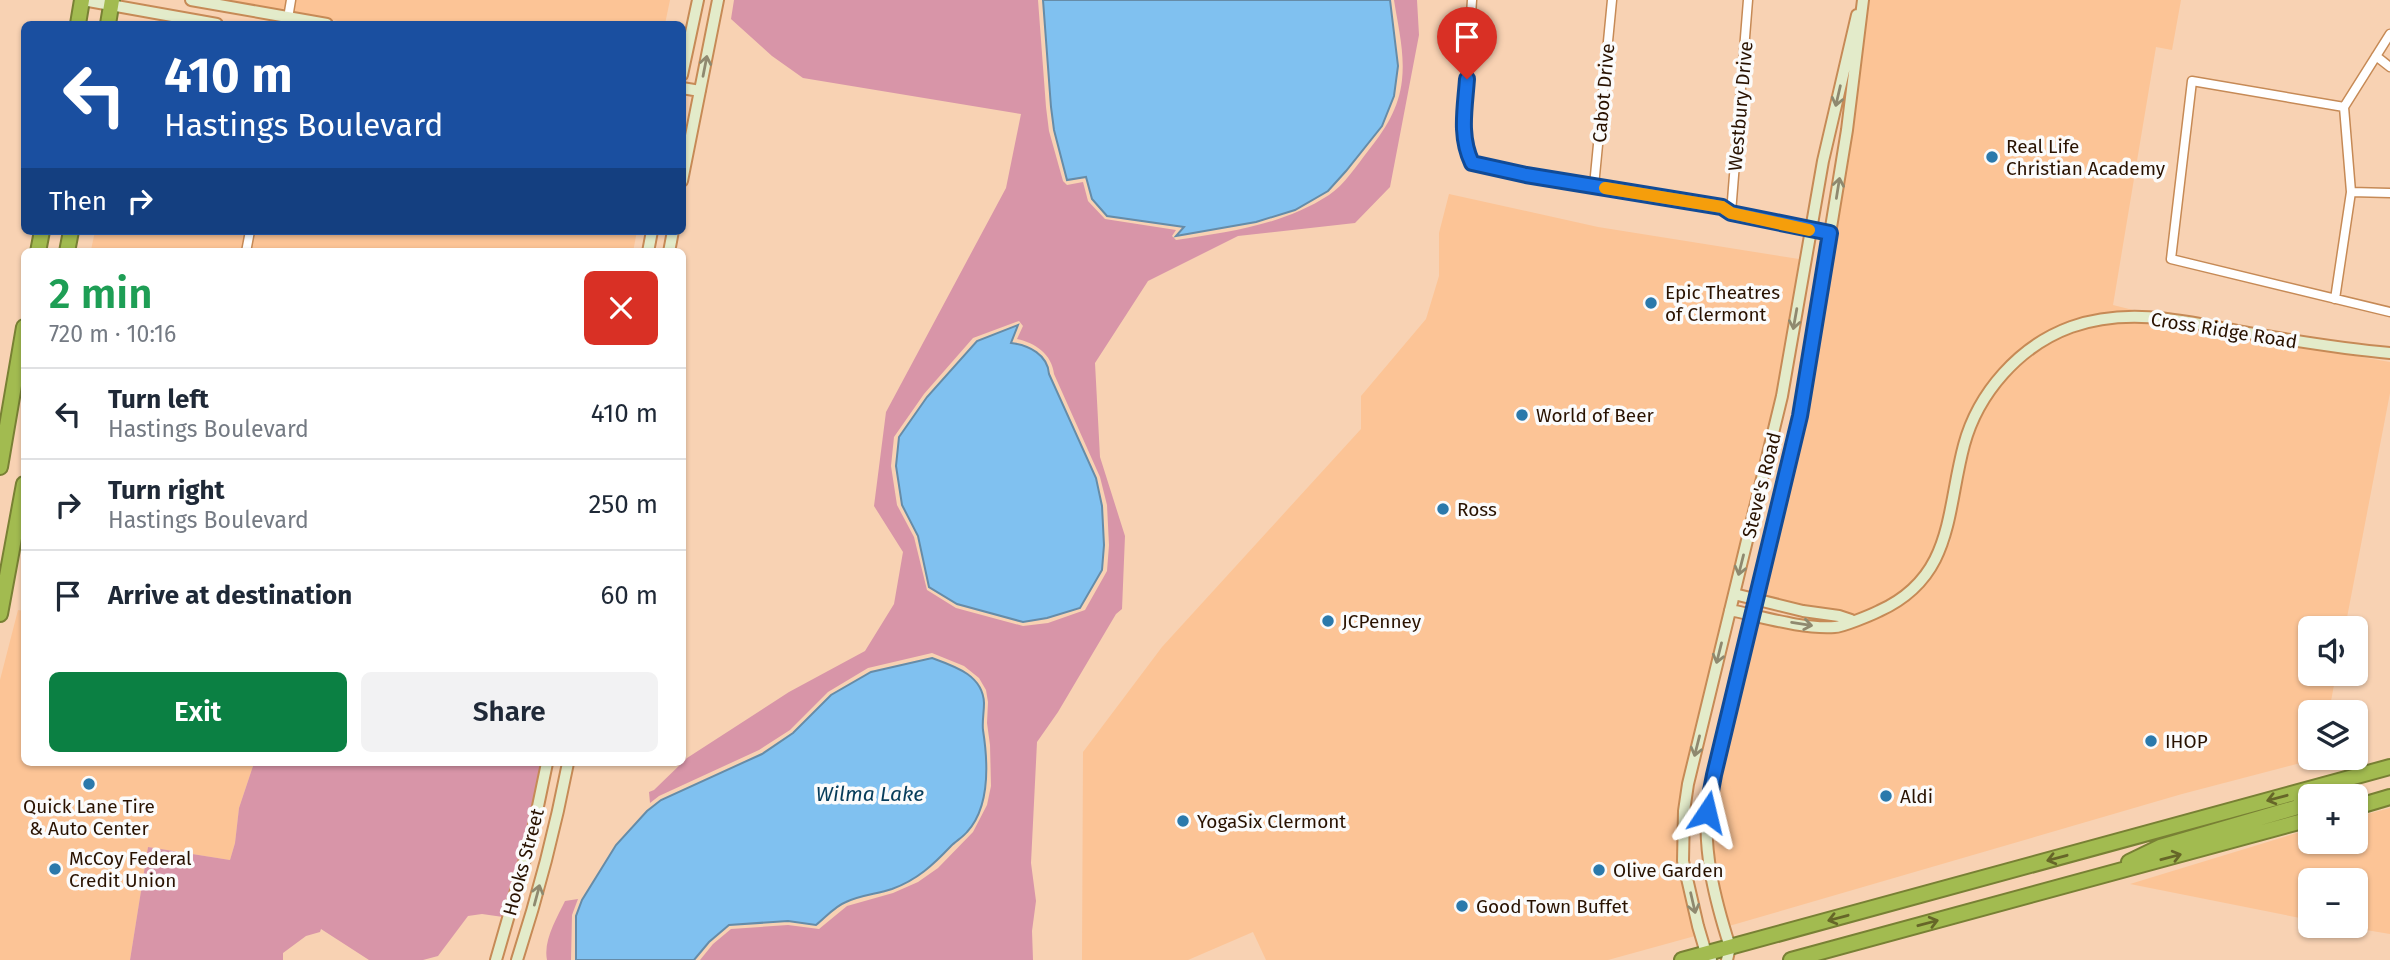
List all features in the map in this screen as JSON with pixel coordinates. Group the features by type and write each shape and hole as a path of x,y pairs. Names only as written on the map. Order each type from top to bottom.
{"highway":[{"path":"79,21 83,0"},
{"path":"109,21 112,3"},
{"path":"0,467 21,344"},
{"path":"0,614 21,500"},
{"path":"2329,784 2390,767"},
{"path":"1682,960 1729,953 2298,793"},
{"path":"2368,803 2390,797"},
{"path":"2100,877 2160,846 2298,807"},
{"path":"1791,960 2298,822"}],"street":[{"path":"83,0 202,21"},
{"path":"191,0 287,21 291,0"},
{"path":"686,56 698,0"},
{"path":"686,161 719,0"},
{"path":"1472,0 1463,132 1465,149 1472,163 1722,207 1731,213 1830,233"},
{"name":"Cabot Drive","path":"1594,186 1612,0"},
{"name":"Westbury Drive","path":"1731,213 1748,0"},
{"name":"Steve's Road","path":"1709,957 1683,861 1684,811 1688,784 1782,396 1823,161 1862,3"},
{"name":"Steve's Road","path":"1729,953 1709,864 1707,812 1712,780 1800,416 1847,130 1863,16 1862,3"},
{"path":"2335,299 2351,192 2344,107 2390,34"},
{"path":"2376,56 2390,67"},
{"path":"2344,107 2192,81 2171,259 2390,312"},
{"path":"686,89 700,91"},
{"path":"686,110 696,111"},
{"path":"2351,192 2390,193"},
{"name":"Cross Ridge Road","path":"1730,610 1819,627 1839,627 1888,607 1904,596 1930,567 1945,541 1964,446 1979,409 2001,377 2030,350 2069,328 2136,316 2164,318 2325,346 2390,353"},
{"path":"1734,594 1802,611 1839,616 1851,621"},
{"name":"Hooks Street","path":"496,960 532,835 546,766"},
{"name":"Hooks Street","path":"517,960 555,823 567,766"}],"shaded area":[{"path":"219,0 670,0 666,21 338,21"},
{"path":"734,0 1038,0 1049,131 1063,181 1067,185 1083,182 1088,201 1105,219 1176,230 1172,236 1176,240 1255,226 1293,214 1329,195 1340,186 1380,135 1398,100 1403,60 1394,0 1417,0 1419,35 1390,187 1355,223 1238,236 1148,281 1095,363 1100,457 1125,536 1122,609 1116,614 1058,712 1037,742 1031,863 1036,901 1032,931 1033,960 700,960 713,944 731,929 788,925 819,929 847,906 893,893 918,882 938,868 973,832 987,805 991,786 988,702 986,690 979,678 964,666 932,653 868,668 828,692 790,730 759,750 659,796 650,803 649,792 679,766 686,766 687,758 789,692 865,651 894,604 903,552 874,506 886,412 1006,188 1021,114 803,78 772,56 731,19","holes":["1019,321 1023,326 1017,339 1042,351 1053,367 1100,477 1107,505 1109,545 1107,571 1085,610 1048,623 1023,626 956,608 927,590 914,537 897,505 891,466 894,437 924,394 973,338"]},
{"path":"1869,0 2181,0 2172,50 2156,47 2113,305 2137,311 2090,317 2011,359 1996,374 1979,397 1964,426 1943,525 1932,554 1918,575 1900,593 1864,613 1850,615 1811,609 1763,596 1806,418"},
{"path":"1449,194 1598,227 1799,259 1779,385 1678,806 1678,861 1695,936 1608,960 1266,960 1253,932 1188,960 1082,960 1083,752 1162,647 1361,429 1361,396 1426,319 1439,276 1439,233"},
{"path":"94,235 636,235 634,248 91,248"},
{"path":"2118,321 2164,323 2390,362 2390,393 2347,616 2298,616 2298,686 2334,686 2331,700 2298,700 2298,764 2182,794 1729,926 1715,863 1712,812 1757,621 1808,631 1840,632 1891,612 1909,600 1928,580 1950,543 1969,447 1994,393 2019,366 2049,343 2072,332"},
{"path":"18,610 21,610 21,766 253,766 239,808 230,860 148,847 130,960 0,960 0,680"},
{"path":"253,766 541,766 527,834 503,917 482,914 468,916 438,956 423,960 369,960 321,929 283,953 283,960 130,960 148,847 230,860 239,808"},
{"path":"2390,808 2390,934 2368,930 2368,868 2298,868 2298,918 2130,884 2298,833 2298,854 2368,854 2368,814"},
{"path":"578,899 572,915 571,960 547,960 549,937 565,901"}],"water":[{"path":"1043,0 1390,0 1398,66 1394,96 1382,126 1328,191 1295,210 1256,222 1176,236 1184,227 1107,216 1092,199 1086,177 1067,180 1054,130"},
{"path":"1018,325 1011,343 1031,349 1045,361 1096,478 1102,506 1104,545 1102,570 1080,608 1023,622 957,604 929,587 918,536 902,505 896,466 899,437 927,397 977,341"},
{"name":"Wilma Lake","path":"932,658 966,673 979,685 984,703 986,783 975,821 931,866 901,885 842,904 816,925 788,921 729,925 709,942 694,960 576,960 576,916 582,900 616,845 647,811 661,800 762,754 793,733 831,695 871,672"}],"slow traffic":[{"path":"1605,188 1722,207 1731,213 1809,230"}],"place":[{"name":"Real Life Christian Academy","path":"1992,157"},
{"name":"Epic Theatres of Clermont","path":"1651,303"},
{"name":"World of Beer","path":"1522,415"},
{"name":"Ross","path":"1443,509"},
{"name":"JCPenney","path":"1328,621"},
{"name":"IHOP","path":"2151,741"},
{"name":"Quick Lane Tire & Auto Center","path":"89,784"},
{"name":"Aldi","path":"1886,796"},
{"name":"YogaSix Clermont","path":"1183,821"},
{"name":"McCoy Federal Credit Union","path":"55,869"},
{"name":"Olive Garden","path":"1599,870"},
{"name":"Good Town Buffet","path":"1462,906"}],"route":[{"path":"1467,79 1463,132 1465,149 1472,163 1526,175 1722,207 1731,213 1830,233 1800,416 1707,812"}]}
